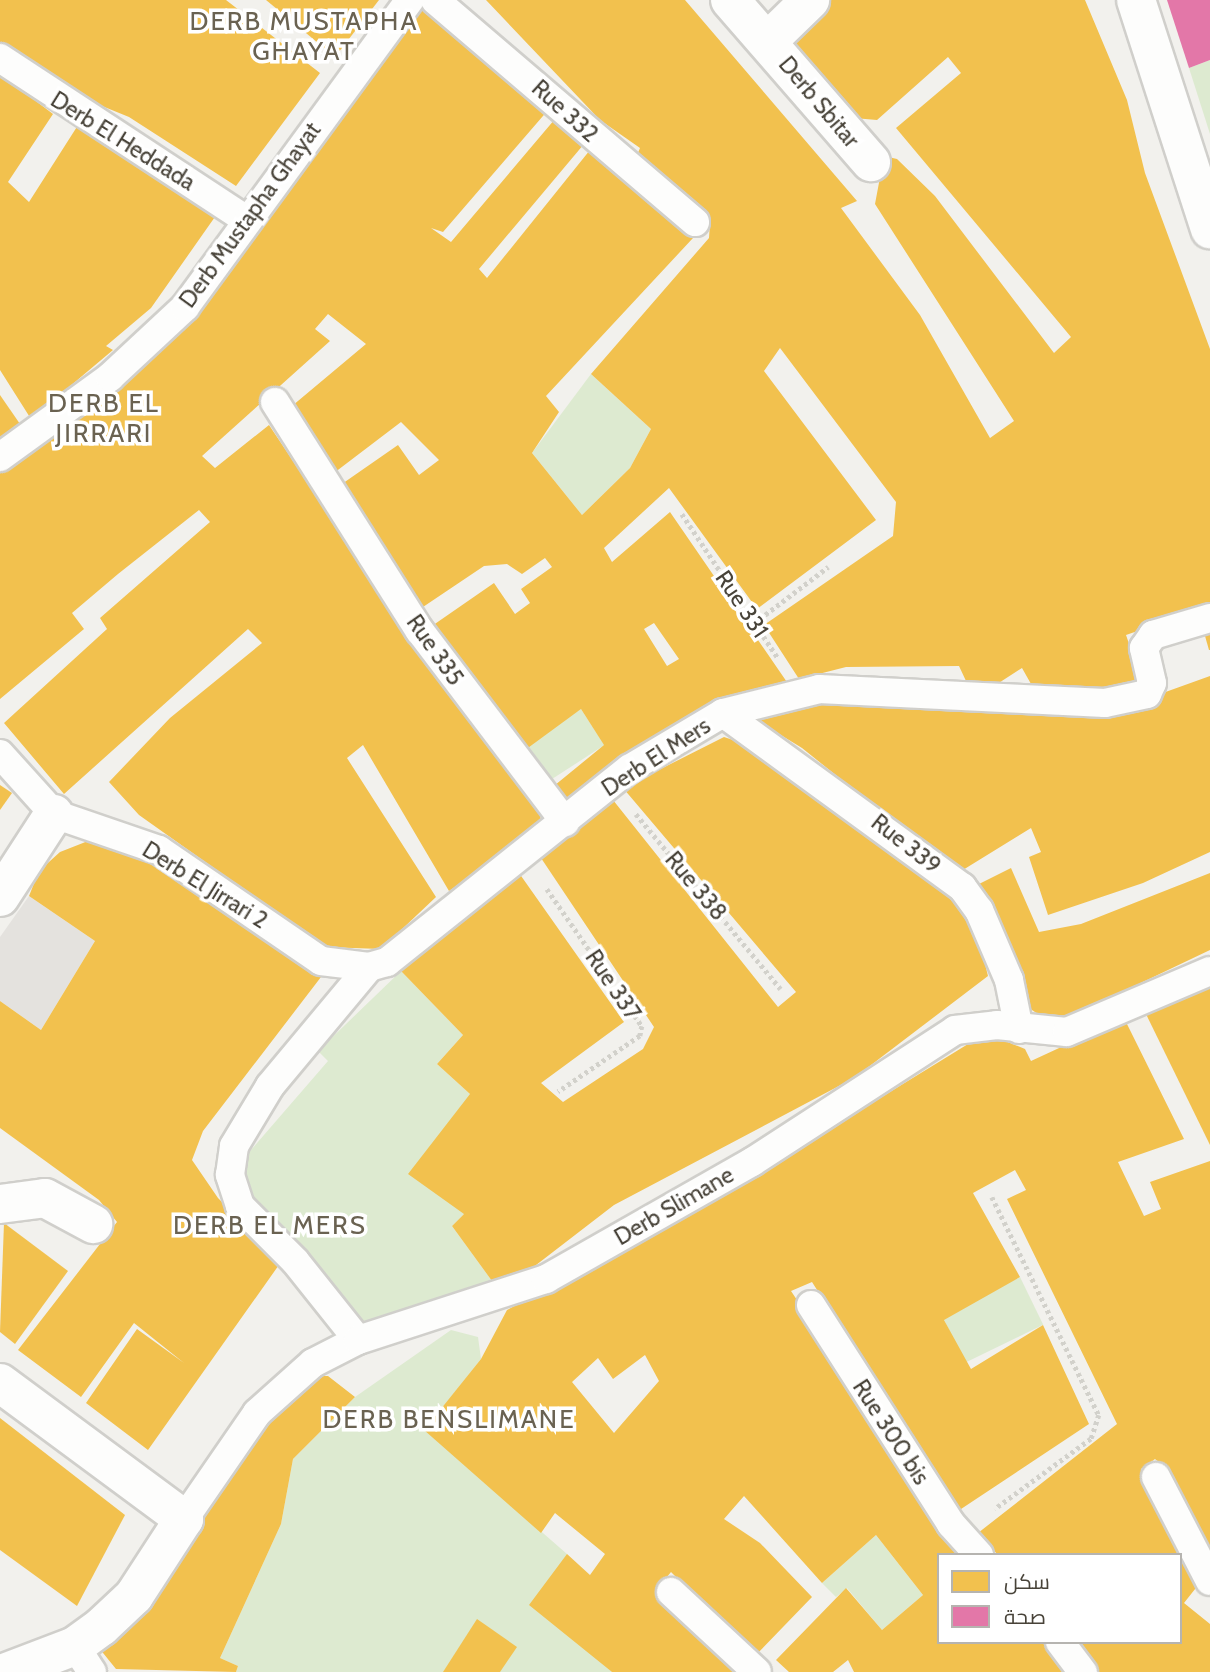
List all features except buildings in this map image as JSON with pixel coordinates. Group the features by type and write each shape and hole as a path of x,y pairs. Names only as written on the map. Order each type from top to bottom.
{"street":[{"name":"Derb Sbitar","path":"730,0 871,162"},
{"name":"Derb Sbitar","path":"768,41 810,0"},
{"path":"1136,0 1210,229"},
{"path":"0,897 54,814"},
{"path":"0,1204 45,1198 93,1224"},
{"path":"0,1383 184,1519 134,1596 84,1659 7,1672"}],"lane":[{"name":"Derb Mustapha Ghayat","path":"0,457 110,377 185,307 410,0"},
{"name":"Rue 332","path":"435,0 695,222"},
{"name":"Derb El Heddada","path":"0,58 247,220"},
{"name":"Rue 335","path":"275,402 315,471 420,631 565,822"},
{"name":"Derb El Mers","path":"358,1340 295,1261 240,1206 230,1175 234,1146 270,1086 378,965 611,784 723,713 820,689 980,697 1019,695 1055,705 1147,694 1152,683 1144,648 1153,635 1210,618"},
{"name":"Rue 339","path":"723,713 962,887 979,910 1009,980 1019,1029"},
{"name":"Derb El Jirrari 2","path":"0,754 54,814 159,850 321,961 378,965"},
{"name":"Derb Slimane","path":"184,1519 257,1413 313,1363 358,1340 545,1279 752,1161 955,1030 1019,1029 1067,1032 1210,971"},
{"name":"Rue 300 bis","path":"811,1305 960,1534 977,1553"},
{"path":"1156,1476 1210,1581"},
{"path":"671,1592 757,1672"},
{"path":"1061,1644 1083,1672"}],"path":[{"name":"Rue 331","path":"682,514 802,693"},
{"path":"754,623 828,567"},
{"name":"Rue 338","path":"611,784 782,989"},
{"name":"Rue 337","path":"522,854 642,1026 640,1036 558,1092"},
{"path":"960,1534 1091,1439 1099,1415 992,1197"}],"green space":[{"path":"1210,60 1210,134 1189,68"},
{"path":"591,374 651,429 630,468 582,515 532,453"},
{"path":"581,709 604,745 542,785 519,749"},
{"path":"401,971 463,1035 437,1064 470,1094 464,1214 452,1226 492,1281 364,1322 248,1197 241,1173 244,1158 328,1061 318,1051"},
{"path":"1020,1277 1043,1325 965,1363 942,1315"},
{"path":"451,1330 478,1337 481,1359 425,1430 567,1554 600,1661 612,1672 236,1672 238,1666 220,1658 281,1524 293,1459 355,1397"},
{"path":"876,1535 923,1595 882,1630 847,1588 836,1597 822,1583"}],"shaded area":[{"path":"29,896 95,941 41,1030 0,1001 0,937"}],"district":[{"name":"DERB MUSTAPHA GHAYAT","path":"304,37"},
{"name":"DERB EL JIRRARI","path":"104,419"},
{"name":"DERB EL MERS","path":"270,1226"},
{"name":"DERB BENSLIMANE","path":"449,1420"}]}
